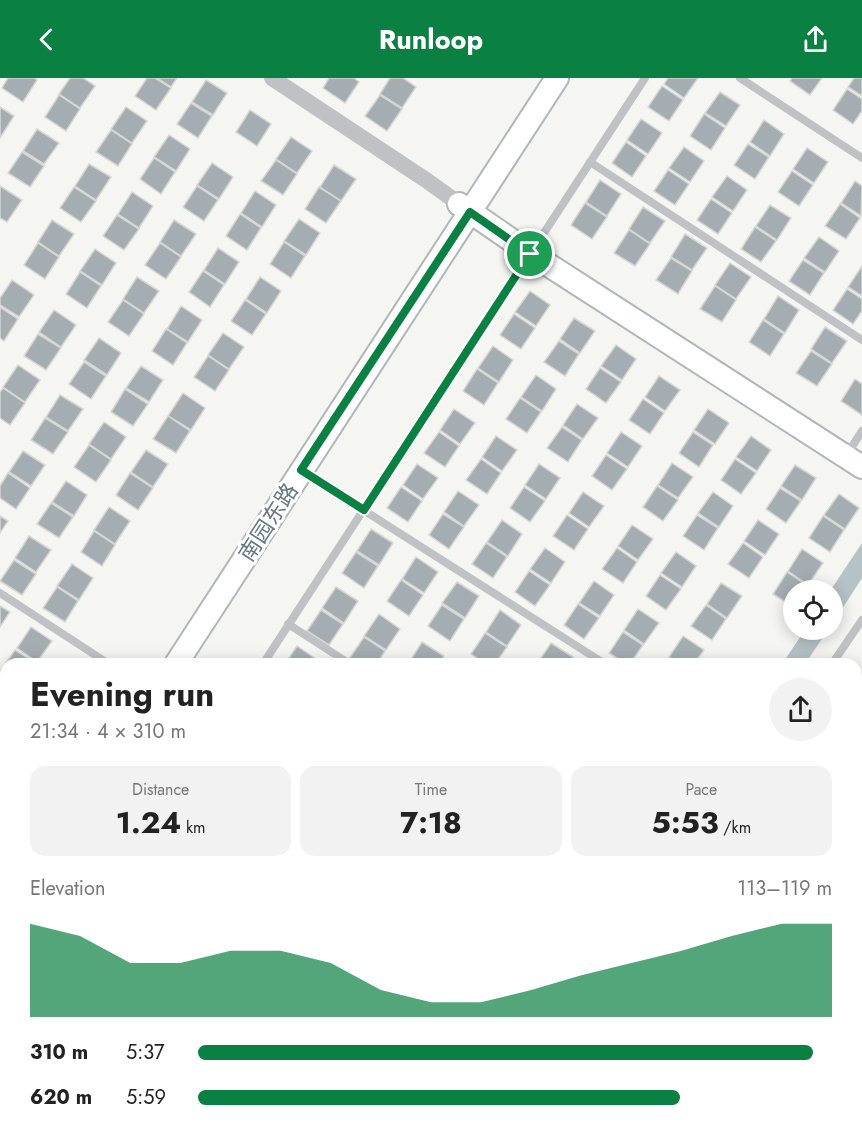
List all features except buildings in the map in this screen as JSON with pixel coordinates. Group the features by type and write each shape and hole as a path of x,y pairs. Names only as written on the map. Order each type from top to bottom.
{"main road":[{"name":"南园东路","path":"180,658 301,470 464,208 540,78"},
{"name":"南园东路","path":"163,658 464,208 557,78"},
{"path":"464,208 530,254 854,462"}],"street":[{"path":"272,78 426,180 464,208"}],"lane":[{"path":"266,658 645,78"},
{"path":"740,78 862,158"},
{"path":"590,162 862,340"},
{"path":"854,462 862,431"},
{"path":"301,470 596,658"},
{"path":"0,593 100,658"},
{"path":"836,658 862,620"},
{"path":"288,624 341,658"}],"shaded area":[{"path":"862,543 862,578 843,607 843,580 837,580"},
{"path":"798,640 821,640 809,658 786,658"}],"route":[{"path":"470,212 530,254 364,510 301,470 470,212"}]}
